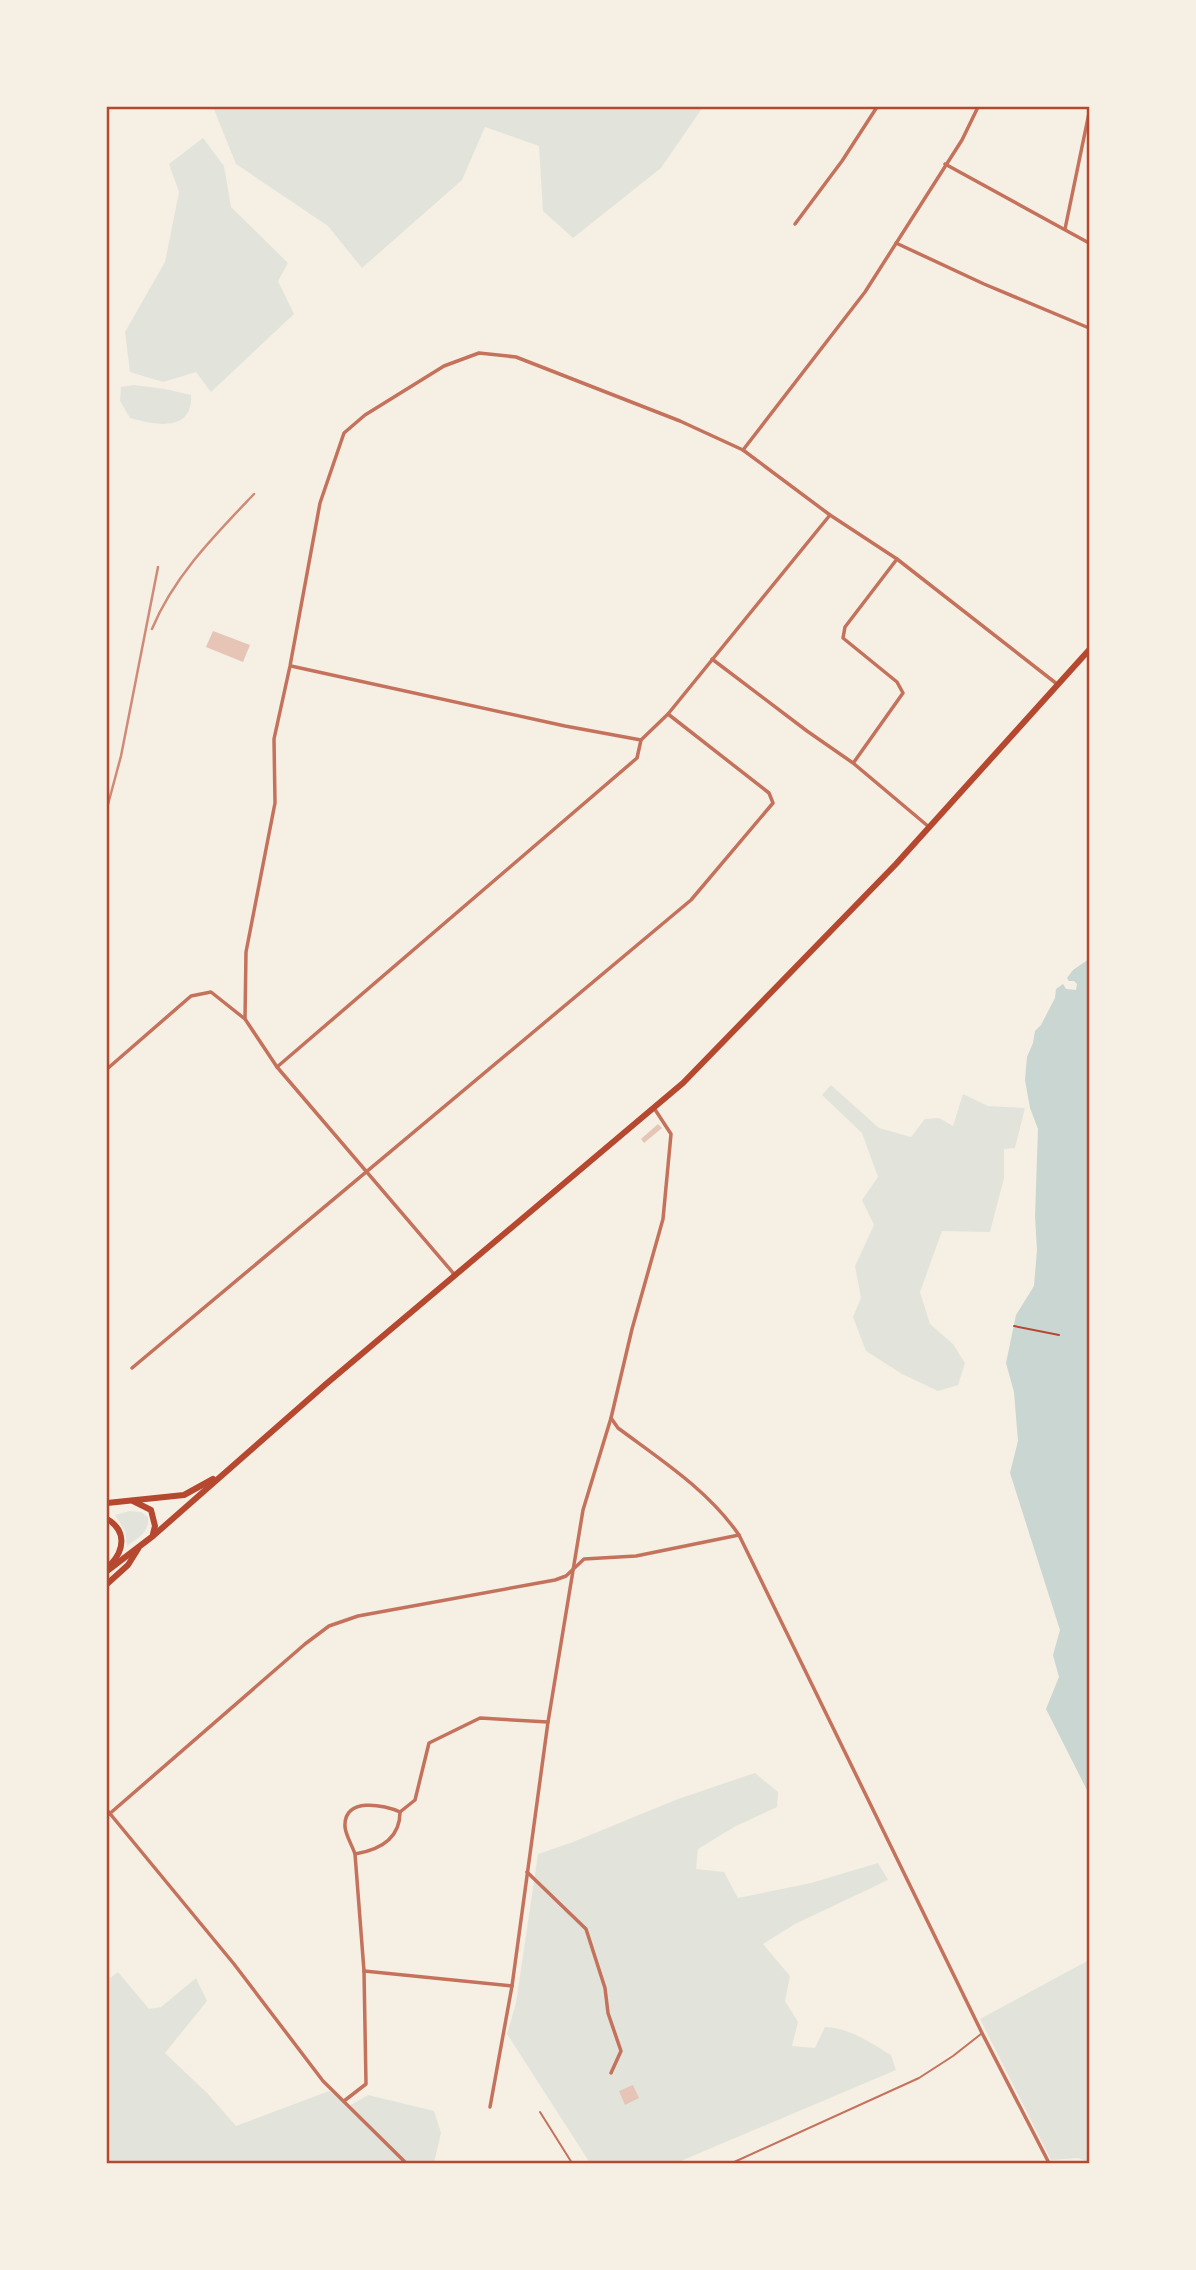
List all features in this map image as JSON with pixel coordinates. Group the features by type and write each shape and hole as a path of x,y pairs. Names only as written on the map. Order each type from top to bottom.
{"main road":[{"path":"107,1570 153,1536 683,1083 929,827 1089,650"},
{"path":"107,1503 184,1495 224,1474"},
{"path":"128,1499 151,1510 155,1526 153,1536"},
{"path":"107,1519 115,1525 122,1549 107,1570"},
{"path":"107,1584 128,1565 141,1544"}],"street":[{"path":"795,224 842,161 877,107"},
{"path":"743,450 864,292 962,140 978,107"},
{"path":"1065,229 1089,113"},
{"path":"945,164 1089,243"},
{"path":"895,243 984,285 1088,327 1089,320"},
{"path":"245,1019 246,952 275,803 274,739 320,503 344,433 365,415 444,366 479,353 516,357 680,421 743,450 830,515 897,559 1058,685"},
{"path":"278,1067 637,758 641,740 668,714 830,515"},
{"path":"853,763 903,693 897,682 843,638 845,627 897,559"},
{"path":"712,659 853,763 929,827"},
{"path":"290,666 641,740"},
{"path":"132,1368 691,900 773,803 769,793 668,714"},
{"path":"107,1069 191,996 211,992 245,1019 278,1067 456,1276"},
{"path":"490,2108 512,1986 548,1722 583,1510 611,1418 632,1329 663,1219 671,1134 654,1108"},
{"path":"611,1418 618,1428 681,1475 726,1517 739,1535 982,2033 1049,2163"},
{"path":"406,2163 323,2081 234,1964 108,1813 329,1626 358,1616 555,1580 566,1576 584,1559 636,1556 739,1535"},
{"path":"400,1812 415,1800 429,1743 480,1718 548,1722"},
{"path":"344,2101 366,2084 364,1971 355,1854 345,1820 358,1806 366,1804 390,1807 400,1812"},
{"path":"355,1854 369,1851 389,1840 400,1823 400,1812"},
{"path":"527,1872 586,1929 621,2051 611,2073"},
{"path":"364,1971 512,1986"}],"lane":[{"path":"732,2163 919,2078 982,2033"},
{"path":"540,2112 572,2163"}],"path":[{"path":"1014,1326 1059,1335"}],"shaded area":[{"path":"213,107 703,107 661,168 573,238 543,211 539,146 485,127 462,180 362,268 328,226 236,164"},
{"path":"203,138 224,166 231,207 288,263 278,281 294,314 211,392 196,372 163,382 130,372 125,332 165,262 179,192 169,164"},
{"path":"134,385 191,395 186,416 179,421 160,424 130,418 120,401 121,387"},
{"path":"1089,959 1089,1794 1046,1709 1059,1677 1053,1655 1060,1630 1010,1473 1018,1441 1014,1392 1006,1363 1016,1315 1034,1286 1037,1250 1035,1216 1038,1129 1030,1108 1025,1080 1027,1057 1035,1031 1055,998 1056,989 1063,984 1066,989 1076,990 1077,984 1067,978 1073,970"},
{"path":"831,1085 879,1128 911,1137 925,1119 939,1118 953,1126 963,1094 988,1106 1025,1108 1015,1148 1004,1149 1004,1178 990,1232 942,1231 920,1292 930,1324 953,1344 965,1363 958,1385 938,1391 902,1374 866,1351 853,1317 861,1298 855,1266 874,1225 862,1200 878,1177 862,1133 822,1095"},
{"path":"130,1511 141,1512 148,1517 148,1522 142,1534 127,1546 125,1531 115,1515"},
{"path":"755,1773 778,1792 777,1807 734,1827 698,1849 696,1869 724,1872 738,1898 811,1883 878,1863 888,1880 795,1924 763,1944 790,1976 785,2001 798,2022 792,2046 815,2048 825,2027 834,2028 859,2036 891,2055 896,2070 676,2163 590,2163 507,2034 516,2003 538,1854 678,1799"},
{"path":"1089,1960 1089,2162 1078,2158 1051,2160 980,2019"},
{"path":"118,1972 149,2009 161,2007 196,1978 207,2001 165,2053 208,2094 236,2126 329,2091 349,2106 368,2095 434,2111 441,2133 434,2163 107,2163 107,1980"}],"building":[{"path":"213,631 250,645 243,662 206,647"},
{"path":"658,1124 662,1128 644,1143 641,1139"},
{"path":"633,2085 639,2098 625,2105 619,2091"}],"railway":[{"path":"152,629 184,574 210,541 254,494"},
{"path":"107,808 121,756 158,567"}]}
